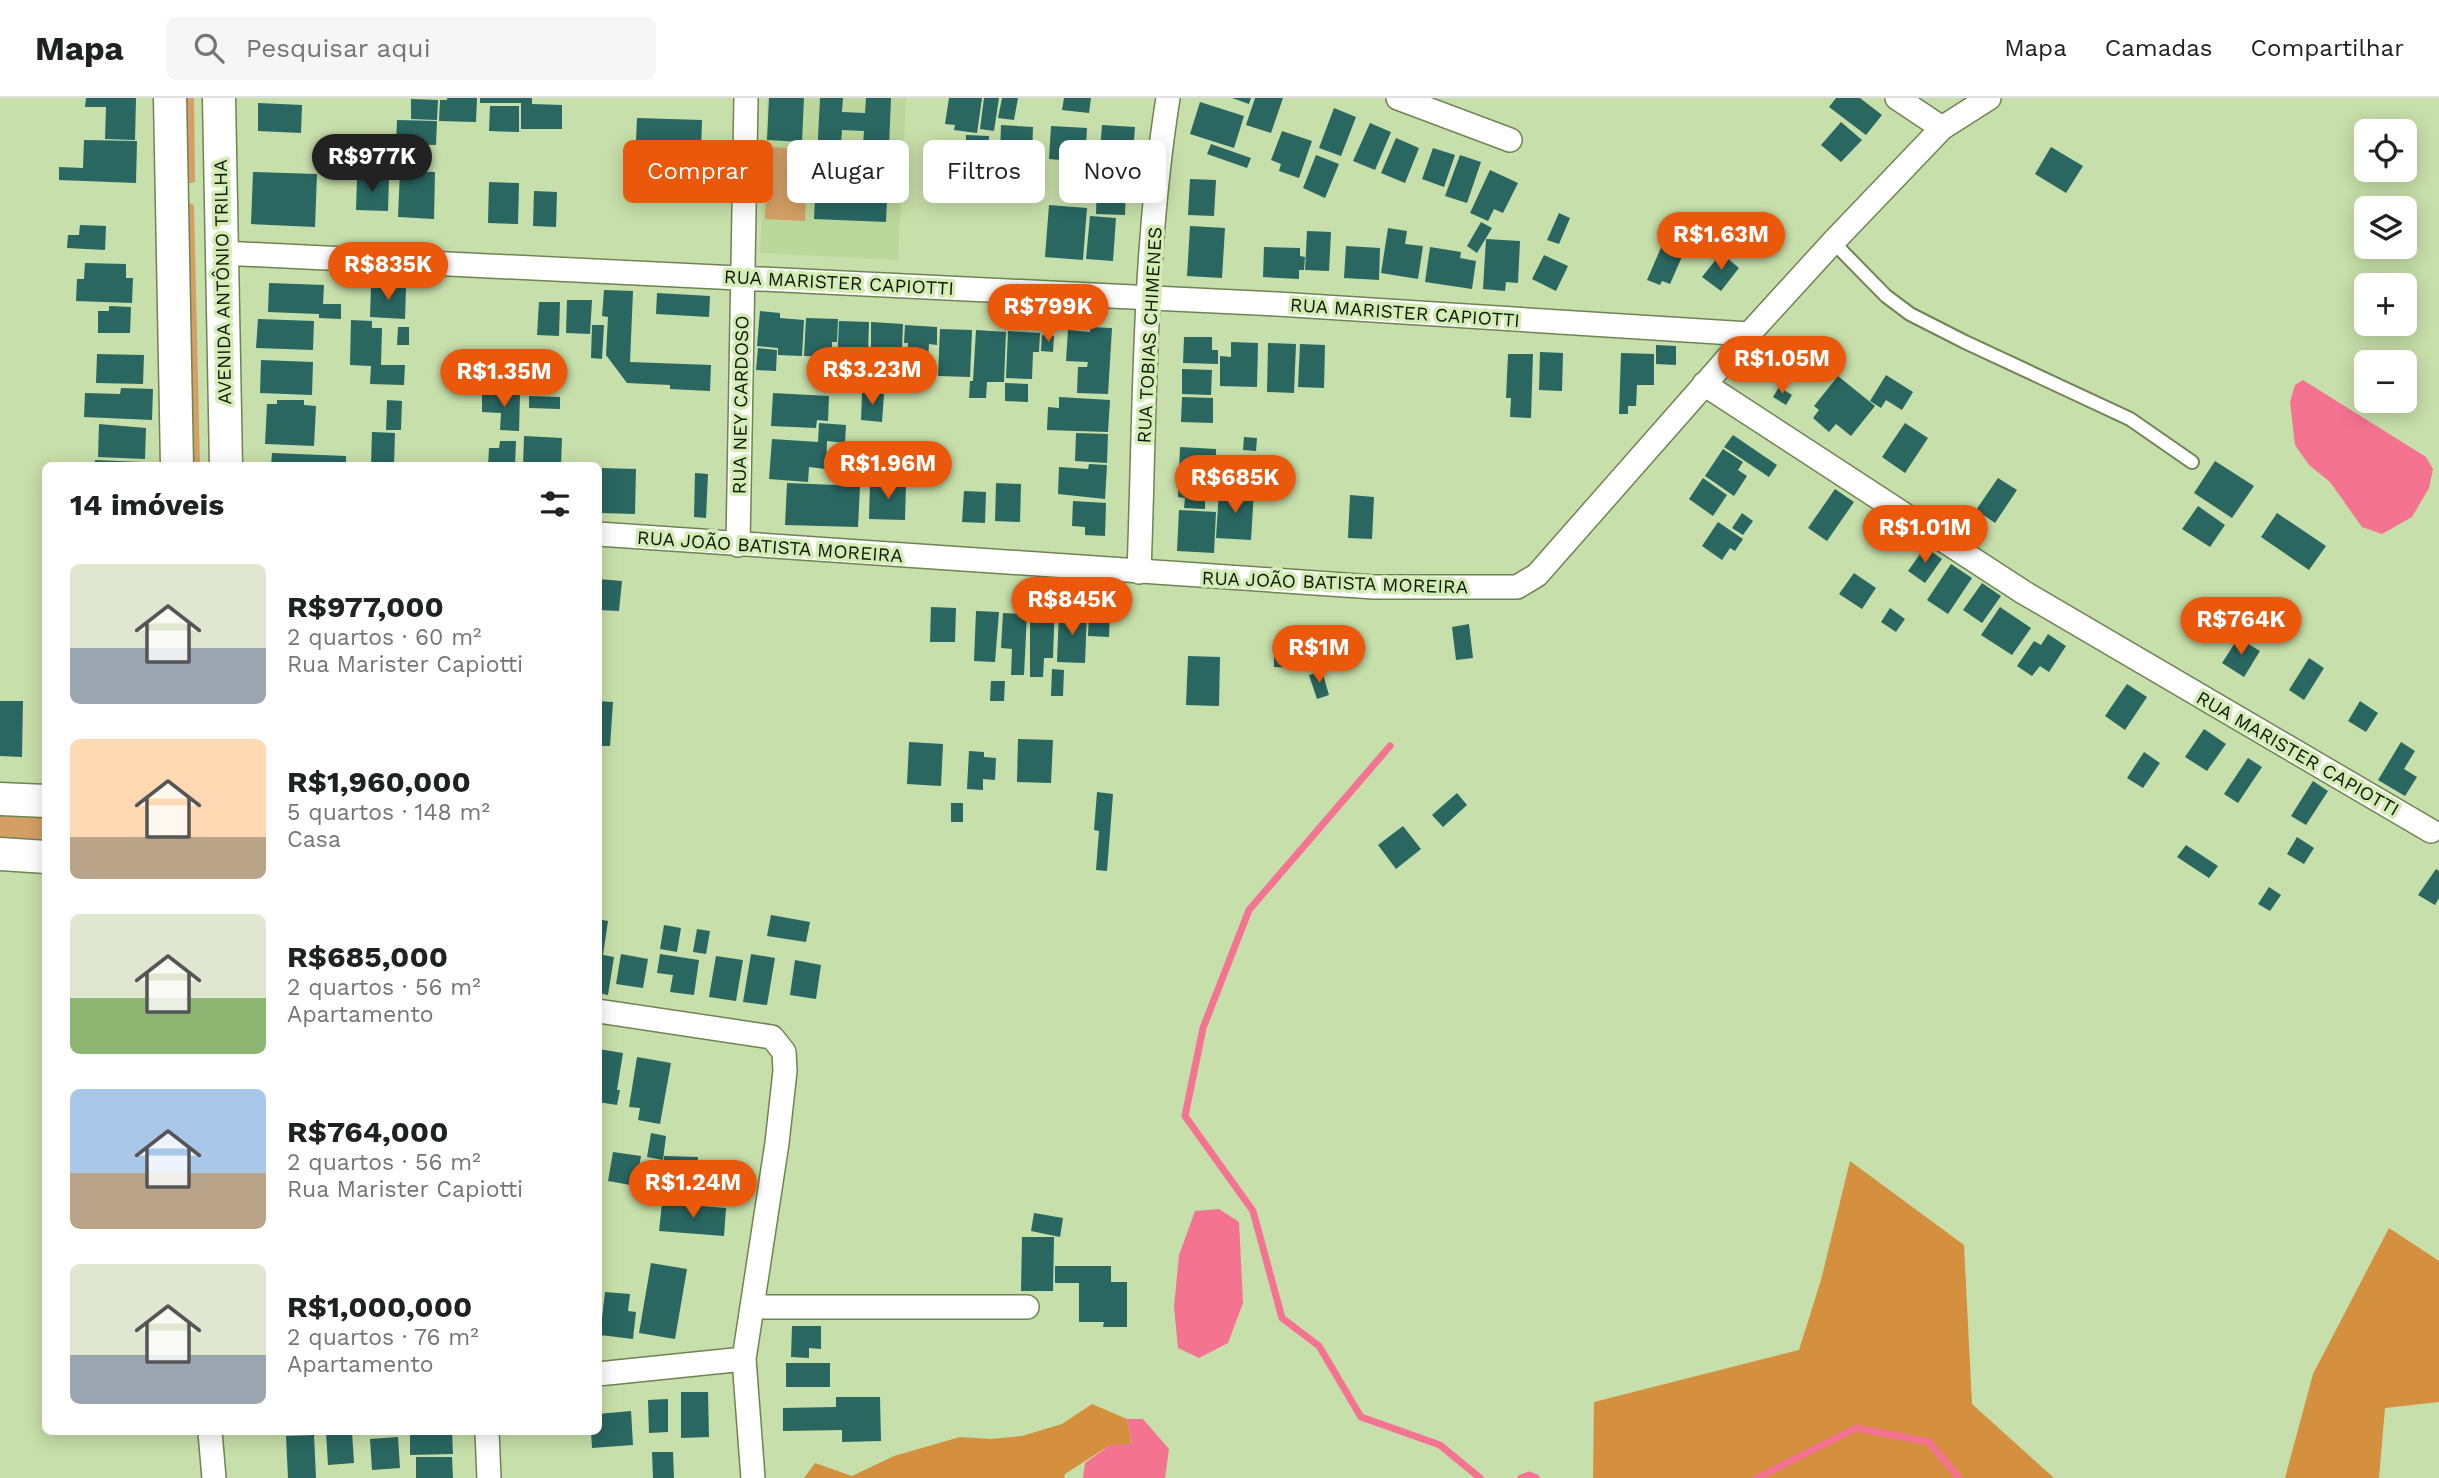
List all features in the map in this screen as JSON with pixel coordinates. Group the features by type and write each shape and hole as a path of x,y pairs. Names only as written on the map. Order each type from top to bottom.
{"main road":[{"path":"170,98 177,462"},
{"name":"AVENIDA ANTÔNIO TRILHA","path":"219,98 226,462"},
{"path":"0,799 42,801"},
{"path":"0,854 42,857"}],"street":[{"name":"RUA NEY CARDOSO","path":"738,545 746,98"},
{"name":"RUA TOBIAS CHIMENES","path":"1139,572 1149,298 1159,152 1168,98"},
{"path":"1398,98 1510,140"},
{"path":"1897,98 1942,128"},
{"name":"RUA JOÃO BATISTA MOREIRA","path":"602,534 1374,587 1517,587 1537,575 1749,334 1942,128 1989,98"},
{"name":"RUA MARISTER CAPIOTTI","path":"222,253 1149,298 1749,334"},
{"name":"RUA MARISTER CAPIOTTI","path":"1704,384 2023,592 2431,831"},
{"path":"602,1012 772,1037 784,1052 785,1072 777,1143 744,1359 753,1478"},
{"path":"753,1307 1027,1307"},
{"path":"602,1374 744,1359"},
{"path":"210,1435 214,1478"},
{"path":"487,1435 489,1478"}],"lane":[{"path":"1833,242 1886,296 1910,314 2130,419 2192,462"}],"shaded area":[{"path":"183,98 194,98 195,182 186,184"},
{"path":"767,98 906,98 904,140 787,140 787,203 901,203 898,260 760,253 762,203 773,203 773,140 765,140"},
{"path":"773,147 787,148 787,203 806,203 805,221 765,219 766,203 773,203"},
{"path":"187,202 194,205 200,462 189,462"},
{"path":"2303,380 2426,457 2433,469 2429,488 2412,517 2382,534 2362,527 2330,482 2309,465 2295,445 2290,402 2295,385"},
{"path":"0,811 42,813 42,840 0,838"},
{"path":"1850,1161 1964,1245 1972,1404 2054,1478 1593,1478 1594,1402 1799,1350 1821,1280"},
{"path":"1219,1209 1239,1222 1243,1303 1228,1343 1199,1358 1178,1348 1174,1307 1179,1255 1195,1211"},
{"path":"2389,1228 2439,1261 2439,1402 2385,1408 2379,1478 2285,1478 2313,1374"},
{"path":"1092,1404 1127,1419 1132,1445 1110,1445 1065,1474 1064,1478 804,1478 815,1463 852,1476 894,1456 960,1437 991,1439 1022,1436 1062,1424"},
{"path":"1127,1419 1143,1419 1169,1449 1165,1478 1083,1478 1085,1463 1110,1445 1132,1444"}],"building":[{"path":"86,98 136,98 135,140 105,139 106,107 85,107"},
{"path":"477,98 476,122 439,121 440,100"},
{"path":"480,98 532,98 532,104 562,105 562,129 521,129 521,103 480,103"},
{"path":"769,98 804,98 802,140 767,140"},
{"path":"820,98 843,98 842,112 865,113 866,98 891,98 889,140 863,140 864,131 842,130 841,140 818,140"},
{"path":"949,98 982,98 977,133 954,130 955,125 945,124"},
{"path":"984,98 999,98 994,131 980,129"},
{"path":"1002,98 1018,98 1014,120 998,118"},
{"path":"1064,98 1091,98 1089,113 1062,110"},
{"path":"1232,98 1251,98 1249,104"},
{"path":"1255,98 1283,98 1271,133 1246,125"},
{"path":"1836,98 1860,98 1882,115 1866,135 1829,107"},
{"path":"411,99 438,100 437,120 411,119"},
{"path":"1200,102 1244,116 1234,148 1190,134"},
{"path":"258,103 302,105 301,133 258,131"},
{"path":"490,106 519,106 519,132 489,131"},
{"path":"1334,108 1356,117 1341,156 1319,148"},
{"path":"637,118 702,120 701,140 636,140"},
{"path":"397,120 437,121 436,145 396,144"},
{"path":"1841,122 1862,140 1841,162 1821,145"},
{"path":"1370,123 1391,132 1375,170 1353,161"},
{"path":"1001,125 1033,127 1033,140 1000,140"},
{"path":"1102,125 1135,127 1134,140 1101,140"},
{"path":"1051,126 1087,128 1086,140 1059,140 1059,160 1049,159"},
{"path":"1282,131 1312,141 1299,178 1279,171 1281,164 1271,160"},
{"path":"966,135 989,136 989,140 966,140"},
{"path":"1396,138 1419,148 1405,183 1381,173"},
{"path":"84,140 137,141 136,183 59,180 59,167 83,168"},
{"path":"1211,144 1251,158 1247,168 1207,154"},
{"path":"2051,147 2083,166 2066,193 2035,174"},
{"path":"1433,148 1455,155 1444,187 1422,179"},
{"path":"1316,155 1339,164 1325,198 1303,188"},
{"path":"1460,155 1481,162 1467,203 1445,196"},
{"path":"1490,170 1518,183 1503,213 1494,209 1488,221 1470,213"},
{"path":"400,171 435,172 434,219 398,217"},
{"path":"253,172 317,174 315,227 251,224"},
{"path":"357,177 389,178 388,211 356,210"},
{"path":"1190,179 1216,180 1214,216 1188,215"},
{"path":"489,182 519,183 518,224 488,223"},
{"path":"534,191 557,192 556,227 533,226"},
{"path":"815,203 887,203 886,222 814,219"},
{"path":"1096,203 1125,203 1125,215 1096,214"},
{"path":"1049,205 1087,208 1083,260 1045,257"},
{"path":"1559,213 1570,218 1559,244 1547,240"},
{"path":"1090,216 1116,218 1113,261 1086,259"},
{"path":"1481,222 1492,228 1477,253 1467,246"},
{"path":"80,225 106,226 105,250 67,248 68,235 79,235"},
{"path":"1190,226 1225,228 1222,278 1187,276"},
{"path":"1388,228 1407,231 1405,244 1423,246 1418,279 1381,273"},
{"path":"1307,231 1331,232 1329,271 1305,270"},
{"path":"1486,239 1520,241 1518,283 1506,282 1505,291 1483,289"},
{"path":"1663,243 1684,252 1670,284 1662,281 1660,285 1647,280"},
{"path":"1346,246 1380,248 1379,280 1344,278"},
{"path":"1264,247 1300,248 1300,256 1305,257 1304,270 1299,270 1299,279 1263,277"},
{"path":"1430,247 1461,252 1460,258 1476,261 1472,289 1425,282"},
{"path":"1721,253 1739,268 1721,291 1702,277"},
{"path":"1544,255 1568,266 1556,291 1532,279"},
{"path":"85,263 126,264 126,278 133,278 132,303 76,301 77,279 84,279"},
{"path":"269,283 324,285 323,304 341,304 341,319 319,318 319,314 268,312"},
{"path":"371,286 406,287 405,319 370,317"},
{"path":"604,290 633,291 630,362 711,365 710,391 670,389 670,385 627,383 606,355 608,317 602,316"},
{"path":"657,293 710,296 709,317 656,314"},
{"path":"567,300 592,300 590,334 566,333"},
{"path":"539,302 560,302 559,336 537,335"},
{"path":"109,306 131,307 130,333 98,333 98,311 109,311"},
{"path":"760,311 780,313 780,318 804,320 802,356 778,355 778,348 757,346"},
{"path":"806,318 838,319 837,342 832,342 832,357 804,356"},
{"path":"258,319 314,321 313,350 256,348"},
{"path":"351,320 372,321 372,328 382,328 381,365 405,365 404,385 370,384 371,366 350,365"},
{"path":"839,321 869,322 868,354 862,354 861,368 845,367 845,388 832,387 833,365 837,365"},
{"path":"871,322 903,324 901,374 871,372"},
{"path":"592,325 604,325 602,359 591,358"},
{"path":"905,325 937,327 937,345 929,344 928,359 907,358"},
{"path":"398,327 409,327 409,345 397,345"},
{"path":"1090,327 1112,328 1108,394 1077,393 1078,367 1087,367 1088,362 1066,361 1068,330 1090,332"},
{"path":"940,329 972,330 970,377 938,376"},
{"path":"976,330 1006,332 1004,382 987,382 986,398 969,398 970,381 973,381"},
{"path":"1008,331 1040,333 1039,352 1033,352 1032,379 1006,378"},
{"path":"1042,335 1054,336 1053,352 1041,351"},
{"path":"1184,337 1212,337 1212,350 1218,350 1218,364 1183,363"},
{"path":"1231,342 1258,343 1257,387 1220,386 1220,356 1231,357"},
{"path":"1268,343 1296,344 1294,393 1267,392"},
{"path":"1300,344 1325,345 1324,388 1298,387"},
{"path":"1656,345 1676,346 1676,365 1656,364"},
{"path":"758,348 777,350 776,371 756,370"},
{"path":"1540,352 1563,353 1562,391 1539,390"},
{"path":"1621,353 1654,354 1654,385 1637,385 1636,406 1628,406 1628,414 1619,414"},
{"path":"97,354 144,355 143,384 96,383"},
{"path":"1508,354 1533,354 1531,418 1510,417 1511,398 1506,398"},
{"path":"261,360 313,362 312,395 260,393"},
{"path":"1182,369 1212,370 1211,395 1182,394"},
{"path":"1886,375 1913,392 1902,410 1886,400 1881,408 1870,401"},
{"path":"1838,376 1875,406 1851,436 1836,424 1829,432 1813,418 1819,410 1814,406"},
{"path":"1005,383 1028,384 1028,402 1005,401"},
{"path":"1779,387 1792,395 1786,405 1773,397"},
{"path":"121,388 153,389 152,420 84,417 85,393 120,394"},
{"path":"482,392 520,394 519,431 500,430 501,413 482,412"},
{"path":"773,393 829,396 828,421 817,420 816,428 771,426"},
{"path":"862,393 884,394 882,422 861,420"},
{"path":"529,396 560,397 560,409 529,408"},
{"path":"1059,397 1110,400 1108,432 1047,430 1048,407 1059,408"},
{"path":"1182,397 1213,398 1213,423 1181,422"},
{"path":"277,400 304,400 304,405 316,406 314,446 265,444 267,404 277,404"},
{"path":"387,400 402,401 401,430 386,430"},
{"path":"819,423 846,425 845,443 827,441 826,469 809,467 808,482 769,479 772,439 818,442"},
{"path":"1905,423 1928,438 1905,473 1882,457"},
{"path":"99,424 146,428 145,459 98,457"},
{"path":"372,432 395,433 394,462 371,462"},
{"path":"1076,433 1108,434 1107,463 1075,461"},
{"path":"1733,435 1777,465 1769,477 1724,447"},
{"path":"524,436 562,438 561,462 523,462"},
{"path":"1244,437 1257,438 1256,451 1243,450"},
{"path":"500,441 516,441 515,462 488,462 489,448 499,448"},
{"path":"1180,447 1216,449 1216,472 1179,471"},
{"path":"1723,449 1743,462 1738,470 1747,476 1734,496 1705,476"},
{"path":"272,453 346,456 346,462 271,462"},
{"path":"95,460 142,462 95,462"},
{"path":"2215,461 2254,486 2232,518 2194,493"},
{"path":"1089,464 1107,465 1105,499 1058,494 1059,467 1088,469"},
{"path":"602,468 636,469 635,514 602,513"},
{"path":"695,473 708,474 706,518 694,517"},
{"path":"1179,474 1214,476 1213,499 1205,499 1205,509 1184,508 1185,498 1178,497"},
{"path":"1703,478 1727,495 1713,516 1689,499"},
{"path":"1998,478 2017,490 1995,523 1976,510"},
{"path":"870,482 906,483 905,520 869,519"},
{"path":"787,483 860,486 858,527 785,525"},
{"path":"996,483 1021,484 1020,522 995,521"},
{"path":"1835,489 1854,502 1827,541 1808,528"},
{"path":"1219,490 1254,491 1251,540 1216,538"},
{"path":"964,491 986,492 985,523 962,522"},
{"path":"1350,495 1374,497 1372,539 1348,538"},
{"path":"1073,501 1106,503 1105,536 1085,535 1085,527 1072,526"},
{"path":"2198,506 2225,525 2210,547 2182,529"},
{"path":"1179,510 1216,512 1214,553 1177,551"},
{"path":"1742,513 1753,521 1743,535 1732,528"},
{"path":"2277,513 2326,546 2309,570 2261,537"},
{"path":"1718,522 1743,539 1735,551 1730,548 1722,560 1702,546"},
{"path":"1925,547 1942,559 1925,583 1908,571"},
{"path":"1951,564 1972,578 1948,614 1927,600"},
{"path":"1854,573 1876,588 1862,609 1839,594"},
{"path":"602,579 622,581 619,611 602,610"},
{"path":"1982,583 2001,596 1982,623 1963,610"},
{"path":"1041,599 1055,599 1053,658 1044,658 1043,677 1030,677 1030,614 1040,615"},
{"path":"931,607 956,608 955,642 930,642"},
{"path":"2000,607 2031,628 2012,655 1981,635"},
{"path":"1890,608 1905,619 1896,632 1881,622"},
{"path":"976,611 999,612 995,662 974,661"},
{"path":"1059,611 1087,612 1085,663 1057,662"},
{"path":"1003,613 1027,614 1024,675 1011,675 1012,649 1001,648"},
{"path":"1089,613 1110,614 1109,637 1088,636"},
{"path":"1469,624 1473,658 1456,660 1452,627"},
{"path":"1316,627 1339,628 1338,650 1329,649 1329,660 1315,659 1315,654 1306,654 1306,644 1316,645"},
{"path":"2048,634 2066,646 2049,672 2040,666 2032,676 2017,666 2034,641 2041,645"},
{"path":"2238,638 2260,651 2244,677 2222,663"},
{"path":"1274,649 1299,649 1299,668 1274,667"},
{"path":"1188,656 1220,657 1219,706 1186,705"},
{"path":"2309,658 2324,668 2304,700 2289,690"},
{"path":"1052,669 1064,670 1063,696 1051,696"},
{"path":"1322,671 1329,695 1317,699 1309,675"},
{"path":"991,681 1005,681 1004,701 990,701"},
{"path":"2127,684 2147,697 2125,730 2105,716"},
{"path":"0,701 23,701 22,757 0,756"},
{"path":"602,701 613,702 610,746 602,746"},
{"path":"2360,701 2378,713 2366,732 2348,721"},
{"path":"2204,729 2226,744 2207,771 2185,757"},
{"path":"1018,739 1053,740 1051,783 1017,782"},
{"path":"909,742 943,744 941,786 907,784"},
{"path":"2401,742 2415,751 2404,769 2417,777 2405,796 2378,780"},
{"path":"969,751 984,752 984,757 996,758 995,780 983,779 983,790 967,789"},
{"path":"2144,752 2160,763 2143,788 2127,778"},
{"path":"2248,758 2262,767 2238,803 2224,794"},
{"path":"2313,781 2328,791 2306,825 2291,816"},
{"path":"1097,792 1113,794 1107,871 1096,870 1099,831 1094,830"},
{"path":"1457,793 1467,805 1443,827 1432,815"},
{"path":"951,803 963,803 963,822 951,822"},
{"path":"1403,826 1421,849 1396,869 1378,845"},
{"path":"2297,837 2314,848 2304,864 2287,854"},
{"path":"2186,845 2218,866 2209,878 2177,857"},
{"path":"2436,869 2439,871 2439,898 2435,905 2418,895"},
{"path":"2269,887 2281,895 2270,911 2258,904"},
{"path":"771,915 810,922 806,942 767,936"},
{"path":"602,920 608,921 603,955 614,957 608,995 602,994"},
{"path":"664,925 681,928 677,952 660,949"},
{"path":"697,929 710,931 706,954 693,952"},
{"path":"621,954 648,959 643,988 616,984"},
{"path":"660,954 699,960 694,995 670,992 673,975 657,973"},
{"path":"751,954 775,958 767,1005 743,1002"},
{"path":"716,956 743,960 736,1001 709,997"},
{"path":"795,960 821,965 816,999 790,995"},
{"path":"602,1050 623,1053 617,1105 602,1103"},
{"path":"637,1057 671,1063 660,1124 638,1120 640,1108 629,1107"},
{"path":"651,1133 666,1136 663,1160 647,1157"},
{"path":"613,1152 641,1156 636,1186 608,1181"},
{"path":"664,1156 698,1157 697,1183 663,1182"},
{"path":"662,1203 726,1208 724,1236 659,1231"},
{"path":"1034,1213 1063,1218 1060,1237 1031,1231"},
{"path":"1022,1237 1054,1237 1053,1291 1021,1291"},
{"path":"651,1263 687,1269 675,1339 639,1333"},
{"path":"1055,1266 1111,1266 1111,1282 1127,1282 1127,1327 1103,1327 1104,1322 1079,1322 1079,1283 1055,1283"},
{"path":"605,1292 630,1294 628,1311 636,1312 633,1339 602,1335"},
{"path":"792,1326 821,1326 821,1349 809,1348 809,1358 791,1357"},
{"path":"786,1363 830,1363 830,1387 786,1387"},
{"path":"681,1392 708,1392 709,1437 681,1438"},
{"path":"836,1397 880,1397 881,1441 842,1442 842,1430 783,1431 783,1408 836,1407"},
{"path":"668,1399 668,1432 649,1433 648,1400"},
{"path":"631,1411 633,1445 592,1448 591,1435 602,1435 602,1414"},
{"path":"314,1435 316,1478 288,1478 286,1436"},
{"path":"326,1435 352,1435 354,1463 328,1465"},
{"path":"410,1435 452,1435 453,1454 410,1455"},
{"path":"398,1437 400,1468 372,1470 370,1439"},
{"path":"652,1452 673,1452 674,1478 653,1478"},
{"path":"416,1457 452,1457 453,1478 416,1478"}],"waterway":[{"path":"1390,746 1249,910 1203,1028 1185,1116 1253,1211 1282,1318 1319,1346 1361,1417 1440,1445 1480,1478"},
{"path":"1757,1478 1856,1428 1929,1442 1959,1478"},
{"path":"1521,1478 1529,1475 1536,1478"}]}
